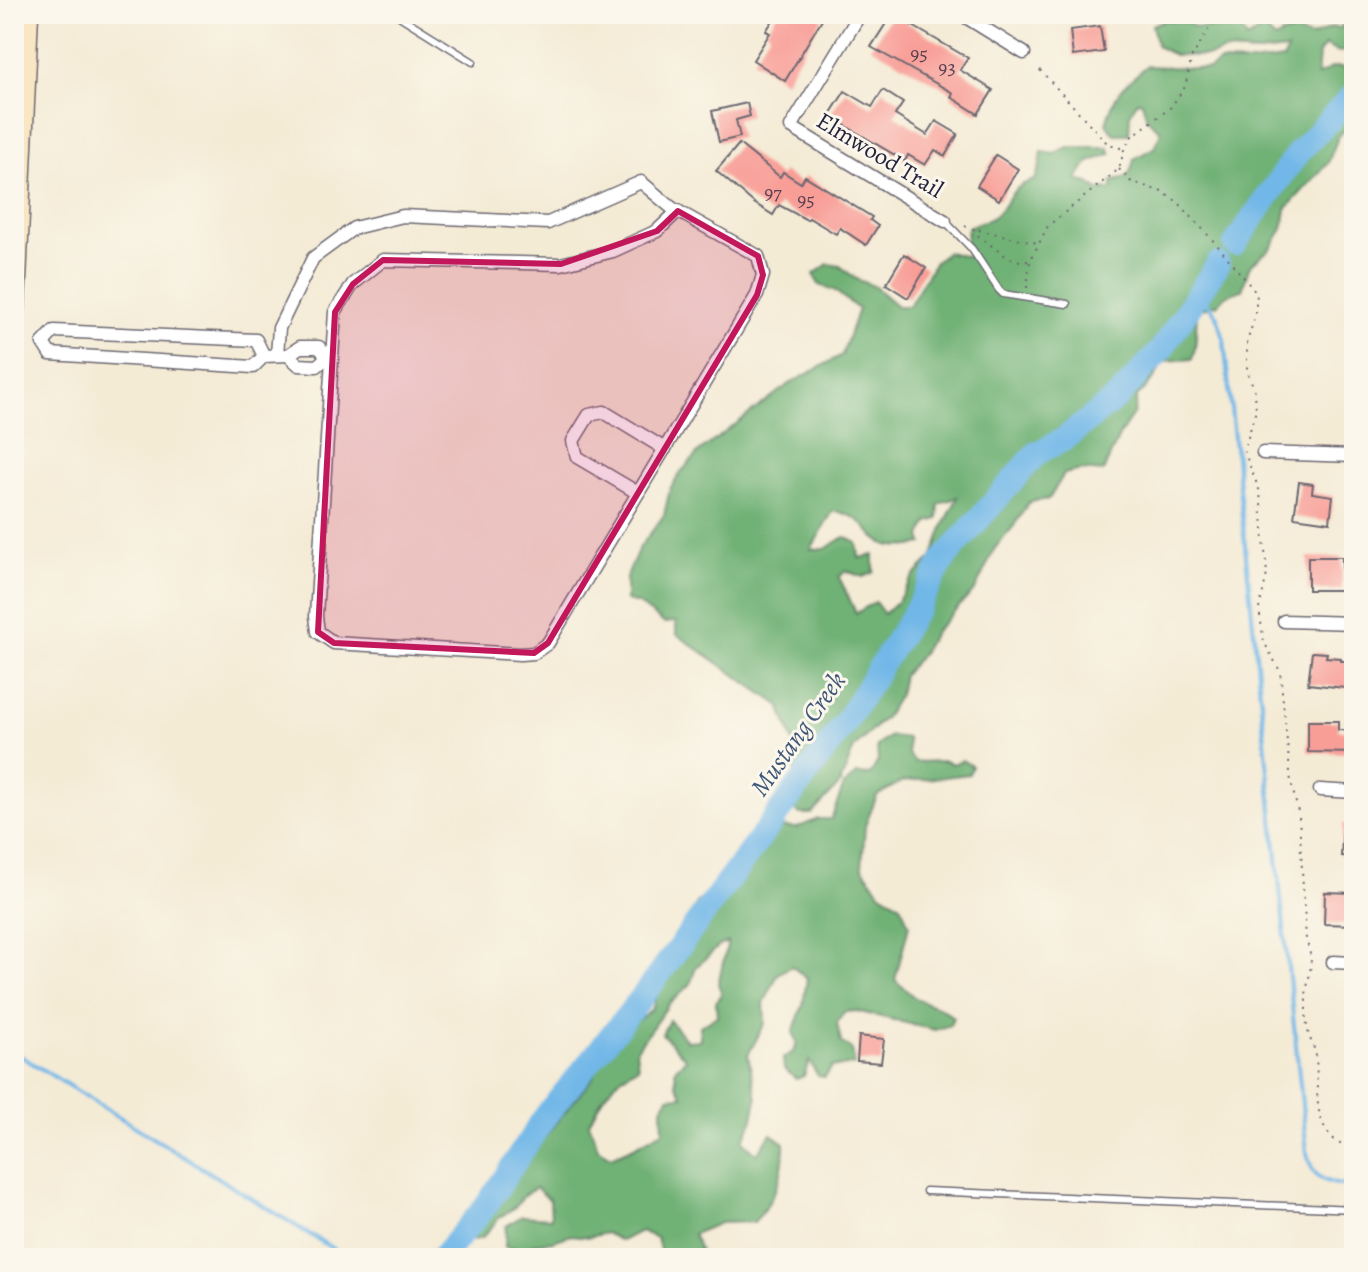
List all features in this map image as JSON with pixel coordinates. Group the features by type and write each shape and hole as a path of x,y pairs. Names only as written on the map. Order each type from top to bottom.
{"main road":[{"path":"14,349 29,14"}],"street":[{"name":"Elmwood Trail","path":"860,14 791,127 945,221"},
{"path":"965,15 1024,53"},
{"path":"276,355 279,328 313,258 354,228 403,216 548,223 641,182 678,211 758,256 763,275 757,295 548,643 534,653 334,643 318,632 316,616 329,358 335,312 353,284 383,260 561,264 613,251 657,231 678,211"},
{"path":"43,343 54,331 256,340 276,355"},
{"path":"14,341 43,343"},
{"path":"43,343 50,354 253,367 300,347 319,347 329,358"},
{"path":"638,493 577,457 573,441 589,415 604,412 665,449"},
{"path":"1263,453 1354,456"},
{"path":"1284,621 1354,623"},
{"path":"1320,790 1354,792"},
{"path":"1333,962 1354,963"}],"lane":[{"path":"396,14 473,62"},
{"path":"945,221 972,249 1003,294 1067,304"},
{"path":"926,1191 1354,1209"}],"path":[{"path":"1215,14 1218,19"},
{"path":"1026,297 1030,261 1048,226 1119,169 1131,137 1170,108 1185,87 1192,57 1210,27 1218,19 1236,14"},
{"path":"1040,70 1107,143 1124,150"},
{"path":"1119,169 1130,181 1162,192 1178,202 1257,294 1255,316 1247,342 1247,371 1255,391 1256,410 1244,451 1260,492 1262,507 1267,574 1259,609 1264,642 1280,671 1291,782 1299,816 1306,940 1313,957 1306,994 1306,1014 1316,1052 1316,1106 1328,1135 1339,1146 1354,1151"},
{"path":"1030,261 1004,256 977,235 979,230 1039,244"}],"highlighted area":[{"path":"678,211 758,256 763,275 757,295 548,643 534,653 334,643 318,632 335,312 353,284 383,260 561,264 657,231"}],"green space":[{"path":"1354,17 1354,47 1339,52 1326,45 1319,53 1317,76 1333,67 1354,68 1354,120 1338,137 1328,163 1286,209 1283,229 1270,249 1250,265 1242,290 1225,296 1218,304 1198,309 1192,359 1163,361 1154,379 1137,397 1134,413 1120,434 1103,472 1081,470 1064,474 1049,499 1029,502 995,548 975,590 935,631 921,655 903,675 899,695 886,716 854,748 840,784 812,814 800,814 794,809 792,800 803,784 791,762 794,744 780,706 676,634 676,622 664,623 638,604 626,601 626,578 638,550 664,515 670,489 699,452 789,384 842,355 858,309 834,290 819,285 814,274 828,264 840,266 856,279 874,286 897,306 909,306 934,263 947,252 971,257 965,246 968,227 993,217 1019,187 1035,180 1042,152 1054,154 1068,147 1108,147 1111,154 1089,162 1076,180 1089,183 1099,190 1112,189 1112,181 1128,175 1134,159 1155,147 1161,131 1147,119 1142,102 1137,101 1130,114 1129,134 1114,134 1106,123 1121,90 1147,66 1209,69 1220,62 1250,63 1284,59 1287,50 1259,53 1225,51 1209,56 1174,55 1157,46 1152,25 1166,20 1186,22 1195,27 1242,29 1247,39 1264,28 1275,39 1292,33 1311,37 1333,27 1340,28 1348,18","holes":["958,497 932,558 884,614 875,602 856,613 839,577 846,571 863,577 874,572 874,555 859,558 857,543 845,537 825,549 811,549 833,511 858,521 879,541 903,547 923,544 921,536 928,522 938,519 939,504"]},
{"path":"890,736 907,738 908,753 915,762 945,761 953,764 962,760 972,766 969,774 901,782 877,796 865,826 862,867 881,893 901,905 909,925 895,980 916,999 940,1008 953,1017 950,1025 935,1030 856,1011 844,1012 837,1023 841,1042 852,1050 855,1065 832,1067 825,1077 818,1076 809,1061 804,1076 796,1079 784,1069 783,1058 793,1052 797,1043 793,1032 803,1005 807,979 792,966 778,974 764,1003 765,1023 748,1055 757,1099 753,1119 743,1141 757,1154 771,1134 784,1143 783,1165 777,1186 754,1222 720,1223 693,1234 701,1253 689,1258 662,1258 657,1238 640,1231 621,1241 606,1233 589,1237 571,1235 521,1250 505,1247 506,1226 522,1216 551,1218 550,1200 536,1188 499,1218 482,1238 470,1241 476,1226 489,1215 501,1194 521,1173 533,1151 592,1079 613,1040 652,1009 679,936 698,901 730,891 776,827 797,828 818,819 831,819 844,785 857,774 870,775 878,761 877,746","holes":["728,942 718,984 722,994 716,1002 717,1016 700,1026 700,1040 687,1041 669,1020 662,1034 686,1059 675,1069 676,1085 683,1096 669,1097 662,1108 663,1131 611,1157 598,1148 589,1123 593,1114 615,1083 638,1067 636,1050 669,1004 690,985 696,967"]}],"building":[{"path":"777,14 825,14 785,81 753,60 770,33 766,31"},
{"path":"892,14 968,58 960,70 993,90 978,114 951,97 953,93 871,47"},
{"path":"1100,26 1104,52 1073,56 1070,30"},
{"path":"883,90 903,103 895,115 927,135 936,121 958,134 945,156 935,150 925,165 908,155 905,161 829,116 845,91 872,107"},
{"path":"747,103 750,116 736,120 740,137 719,142 712,111"},
{"path":"739,144 780,177 783,172 801,183 805,176 872,217 870,220 878,226 866,245 840,228 836,234 779,205 773,215 754,203 716,171"},
{"path":"996,155 1018,169 999,200 977,186"},
{"path":"904,254 926,268 908,298 886,284"},
{"path":"1299,482 1313,484 1312,493 1333,496 1330,522 1294,517"},
{"path":"1308,557 1342,557 1342,590 1308,590"},
{"path":"1312,652 1327,653 1326,657 1341,658 1341,661 1354,661 1354,689 1308,684"},
{"path":"1308,721 1338,721 1338,730 1354,731 1354,753 1308,752"},
{"path":"1343,824 1354,824 1354,857 1341,856"},
{"path":"1325,892 1353,893 1354,925 1324,924"},
{"path":"859,1036 884,1039 881,1063 857,1061"}],"waterway":[{"name":"Mustang Creek","path":"1235,244 1297,154 1354,94"},
{"name":"Mustang Creek","path":"441,1258 486,1206 544,1118 642,997 843,726 944,559 1037,453 1063,440 1119,396 1161,350 1218,264"},
{"path":"1200,292 1217,316 1224,340 1307,1153 1317,1175 1329,1182 1354,1186"},
{"path":"14,1052 348,1258"}]}
